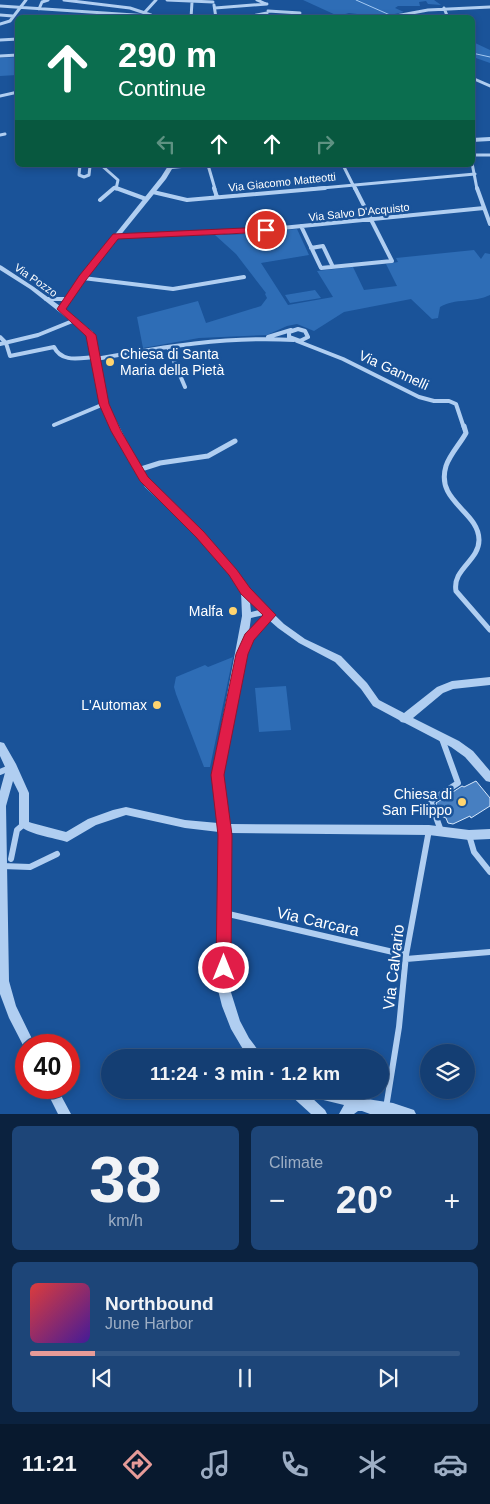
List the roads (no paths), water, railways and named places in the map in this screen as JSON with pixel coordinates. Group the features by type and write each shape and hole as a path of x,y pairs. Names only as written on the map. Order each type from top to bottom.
{"street":[{"path":"0,24 10,21 26,0"},
{"path":"39,8 42,2 48,0"},
{"path":"64,0 145,12 152,15"},
{"path":"145,12 156,0"},
{"path":"167,0 213,1 216,15"},
{"path":"257,0 267,4"},
{"path":"191,15 192,2"},
{"path":"216,8 267,4"},
{"path":"266,15 267,4"},
{"path":"0,6 140,15"},
{"path":"395,15 444,8 490,7"},
{"path":"444,8 447,15"},
{"path":"255,15 268,12 300,13 295,15"},
{"path":"0,15 13,16"},
{"path":"0,40 15,39"},
{"path":"0,56 15,55"},
{"path":"475,79 490,86"},
{"path":"0,96 15,93"},
{"path":"475,140 490,139"},
{"path":"475,155 490,155"},
{"path":"80,167 79,175 82,177 89,175 90,167"},
{"path":"100,200 115,187 118,180 104,167"},
{"path":"61,309 116,236 164,178 170,167"},
{"path":"209,167 217,197"},
{"path":"301,226 321,268 392,261 345,167"},
{"path":"473,167 490,224"},
{"name":"Via Giacomo Matteotti","path":"153,192 183,200 475,174"},
{"path":"115,187 146,199"},
{"name":"Via Salvo D'Acquisto","path":"116,236 252,231 484,208"},
{"path":"311,248 324,246 333,267"},
{"name":"Via Pozzo","path":"0,267 61,309 89,332 96,358 104,404 116,431 138,470 148,485 200,534 246,591 268,613 302,641 338,659 356,676 376,703 404,719 437,734 469,754 490,778"},
{"path":"83,278 173,289 244,277"},
{"path":"46,299 69,299"},
{"path":"0,344 38,335 75,320"},
{"path":"294,329 305,330 309,335 306,339 295,340 288,335 294,329"},
{"name":"Via Gannelli","path":"6,343 10,356 54,347 57,353 66,359 96,358 207,341 269,337 294,329"},
{"name":"Via Gannelli","path":"309,335 313,344 326,352"},
{"path":"0,337 6,343"},
{"name":"Via Gannelli","path":"250,339 295,340 326,352 419,397 454,402 466,433 446,468 445,486 458,508 478,532 479,541 477,548 455,578 454,585 456,591 490,630"},
{"path":"168,347 185,387"},
{"path":"54,425 72,419 85,410 104,404"},
{"path":"138,470 160,463 208,456 235,441"},
{"path":"246,591 248,616 218,775 224,828 224,986 228,1007 240,1036 251,1049"},
{"path":"248,616 268,613"},
{"path":"242,654 249,638 268,613"},
{"path":"404,719 440,690 452,685 490,681"},
{"path":"437,734 458,783 432,800 431,804 442,832"},
{"path":"0,746 24,793 24,824 17,830 3,867"},
{"path":"0,772 12,767"},
{"path":"0,808 12,767"},
{"path":"0,800 3,867 0,929 3,982 11,1009 24,1034"},
{"path":"24,824 67,837 106,816 126,811 185,824 224,828 429,830 469,835 490,834"},
{"name":"Via Calvario","path":"383,1112 399,1027 406,957 429,830"},
{"path":"469,835 474,852 490,872"},
{"path":"3,867 30,867 57,854"},
{"name":"Via Carcara","path":"224,913 419,959 490,952"},
{"path":"57,1099 65,1114"},
{"path":"303,1099 320,1114"},
{"path":"342,1099 383,1112 410,1114"},
{"path":"344,1114 350,1108 366,1105"}],"waterway":[{"path":"356,0 390,15"},
{"path":"475,54 490,57"}],"place":[{"name":"Chiesa di Santa Maria della Pietà","path":"110,362"},
{"name":"Malfa","path":"233,611"},
{"name":"L'Automax","path":"157,705"},
{"name":"Chiesa di San Filippo","path":"462,802"}]}
